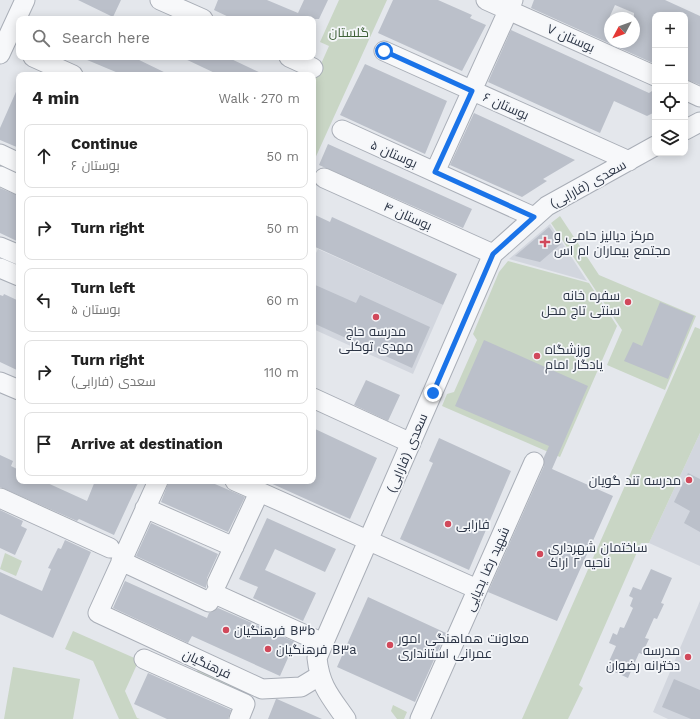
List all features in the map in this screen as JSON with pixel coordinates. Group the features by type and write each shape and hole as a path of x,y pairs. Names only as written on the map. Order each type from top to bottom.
{"street":[{"path":"19,16 25,0"},
{"path":"160,0 196,16"},
{"name":"بوستان ۷","path":"486,0 511,5 652,75"},
{"path":"435,172 511,5"},
{"path":"8,49 16,26"},
{"name":"بوستان ۶","path":"384,51 629,161"},
{"path":"40,60 66,72"},
{"path":"296,60 313,68"},
{"path":"688,91 700,96"},
{"path":"688,128 700,122"},
{"name":"بوستان ۵","path":"342,130 534,217"},
{"name":"سعدی (فارابی)","path":"346,719 325,689 314,679 317,658 493,254 547,206 652,148"},
{"path":"0,154 16,162"},
{"path":"0,176 16,184"},
{"name":"بوستان ۴","path":"324,178 493,254"},
{"path":"0,246 16,254"},
{"path":"0,268 16,275"},
{"path":"0,382 16,389"},
{"path":"316,399 411,443"},
{"name":"شهید رضا یحیایی","path":"420,719 534,462"},
{"path":"115,554 145,508 157,484"},
{"path":"242,484 477,589"},
{"path":"0,498 115,554 214,593 323,643"},
{"path":"214,593 256,499"},
{"path":"145,508 234,547"},
{"name":"فرهنگیان","path":"115,554 98,613 190,649 262,689 301,687 314,679"},
{"path":"177,674 190,649 276,682 314,679"},
{"path":"144,659 177,674 242,712 254,708 262,689"}],"shaded area":[{"name":"مرکز دیالیز حامی و مجتمع بیماران ام اس","path":"550,224 587,281 509,259"},
{"name":"مدرسه حاج مهدی توکلی","path":"318,249 443,305 413,374 316,330 316,253"},
{"name":"مدرسه تند گویان","path":"700,433 700,566 649,543"},
{"name":"مدرسه دخترانه رضوان","path":"700,601 700,719 668,719 653,712"}],"green space":[{"name":"گلستان","path":"339,0 387,0 316,156 316,75 329,46 320,42"},
{"path":"560,216 599,275 696,316 665,390 607,365 622,330 551,223"},
{"name":"ورزشگاه یادگار امام","path":"508,261 589,283 617,326 560,457 442,406 447,394 454,392 477,340 473,334 499,272"},
{"path":"695,327 700,329 700,433 649,543 641,543 579,685 583,688 568,719 522,719"},
{"path":"5,553 22,561 16,576 0,569"},
{"path":"73,631 139,660 125,691 137,718 140,719 119,719 93,661 65,649"},
{"path":"13,667 80,679 73,719 4,719"},
{"path":"199,668 250,691 246,698 195,675"},
{"path":"393,705 407,712 404,719 397,719 391,711"}],"building":[{"path":"78,0 121,0 113,16"},
{"path":"218,0 267,0 298,13 304,0 328,0 319,19 316,19 316,16 227,16 214,10"},
{"path":"393,0 438,0 472,15 470,18 486,25 462,71 378,33"},
{"path":"534,0 665,0 700,16 700,85 688,80 688,12 652,12 652,63 620,48 640,48 640,12 632,12 615,5 612,12 604,12 604,41 531,8"},
{"path":"511,30 649,93 652,91 652,114 647,116 614,101 600,133 488,82"},
{"path":"87,60 139,60 164,72 116,72"},
{"path":"187,60 233,60 259,72 213,72"},
{"path":"365,64 447,101 425,154 340,115"},
{"path":"16,92 16,147 0,140 0,128"},
{"path":"474,113 575,160 543,179 547,181 522,197 450,165"},
{"path":"328,144 472,209 463,228 319,165"},
{"path":"0,188 16,195 16,241 0,233"},
{"path":"316,215 330,222 332,217 457,274 443,305 316,247"},
{"path":"549,227 561,244 540,262 515,256"},
{"path":"316,285 356,303 360,295 430,327 412,368 316,324"},
{"path":"4,294 16,300 16,370 0,362 0,295 3,296"},
{"path":"660,302 694,316 668,379 624,361 633,342 642,346"},
{"path":"484,340 588,386 552,469 613,496 557,621 488,592 544,466 544,457 549,446 455,406"},
{"path":"366,380 400,395 388,421 354,405"},
{"path":"316,429 377,458 350,519 273,484 316,484"},
{"name":"فارابی","path":"439,438 511,471 469,570 400,539 433,463 429,461"},
{"path":"0,455 13,461 11,466 16,468 16,484 50,484 87,501 94,484 138,484 114,535 79,519 77,521 0,487"},
{"path":"688,473 700,479 700,532 684,523 690,511 674,502"},
{"path":"168,484 215,484 245,497 228,532 161,502"},
{"path":"0,510 23,521 21,526 27,529 15,555 0,548"},
{"path":"267,518 336,549 325,572 275,549 265,570 316,593 303,621 253,598 258,587 239,579"},
{"path":"151,523 218,554 207,578 206,588 136,556"},
{"path":"65,540 91,552 53,638 0,614 0,572 42,591 51,569 48,568 58,548 61,549"},
{"path":"651,569 672,578 661,603 664,604 657,619 654,618 645,638 649,639 642,654 639,653 628,678 606,668 616,646 609,643 613,633 617,635 620,627 624,628 633,608 630,606 633,598 629,596 633,587 641,590"},
{"path":"125,581 207,618 209,613 218,608 295,642 280,676 192,636 188,643 113,608"},
{"path":"368,597 446,633 415,702 337,667"},
{"path":"148,673 231,710 228,719 167,719 134,704"},
{"path":"674,679 700,690 700,719 691,719 662,707"},
{"path":"277,699 322,719 268,719"}],"place":[{"name":"مرکز دیالیز حامی و مجتمع بیماران ام اس","path":"545,242"},
{"name":"سفره خانه سنتی تاج محل","path":"628,302"},
{"name":"مدرسه حاج مهدی توکلی","path":"376,317"},
{"name":"ورزشگاه یادگار امام","path":"537,356"},
{"name":"مدرسه تند گویان","path":"689,480"},
{"name":"فارابی","path":"448,524"},
{"name":"ساختمان شهرداری ناحیه ۲ اراک","path":"540,554"},
{"name":"فرهنگیان B۳b","path":"226,630"},
{"name":"معاونت هماهنگی امور عمرانی استانداری","path":"390,645"},
{"name":"فرهنگیان B۳a","path":"268,649"},
{"name":"مدرسه دخترانه رضوان","path":"688,657"}],"route":[{"path":"384,51 472,91 435,172 534,217 493,254 433,393"}]}
